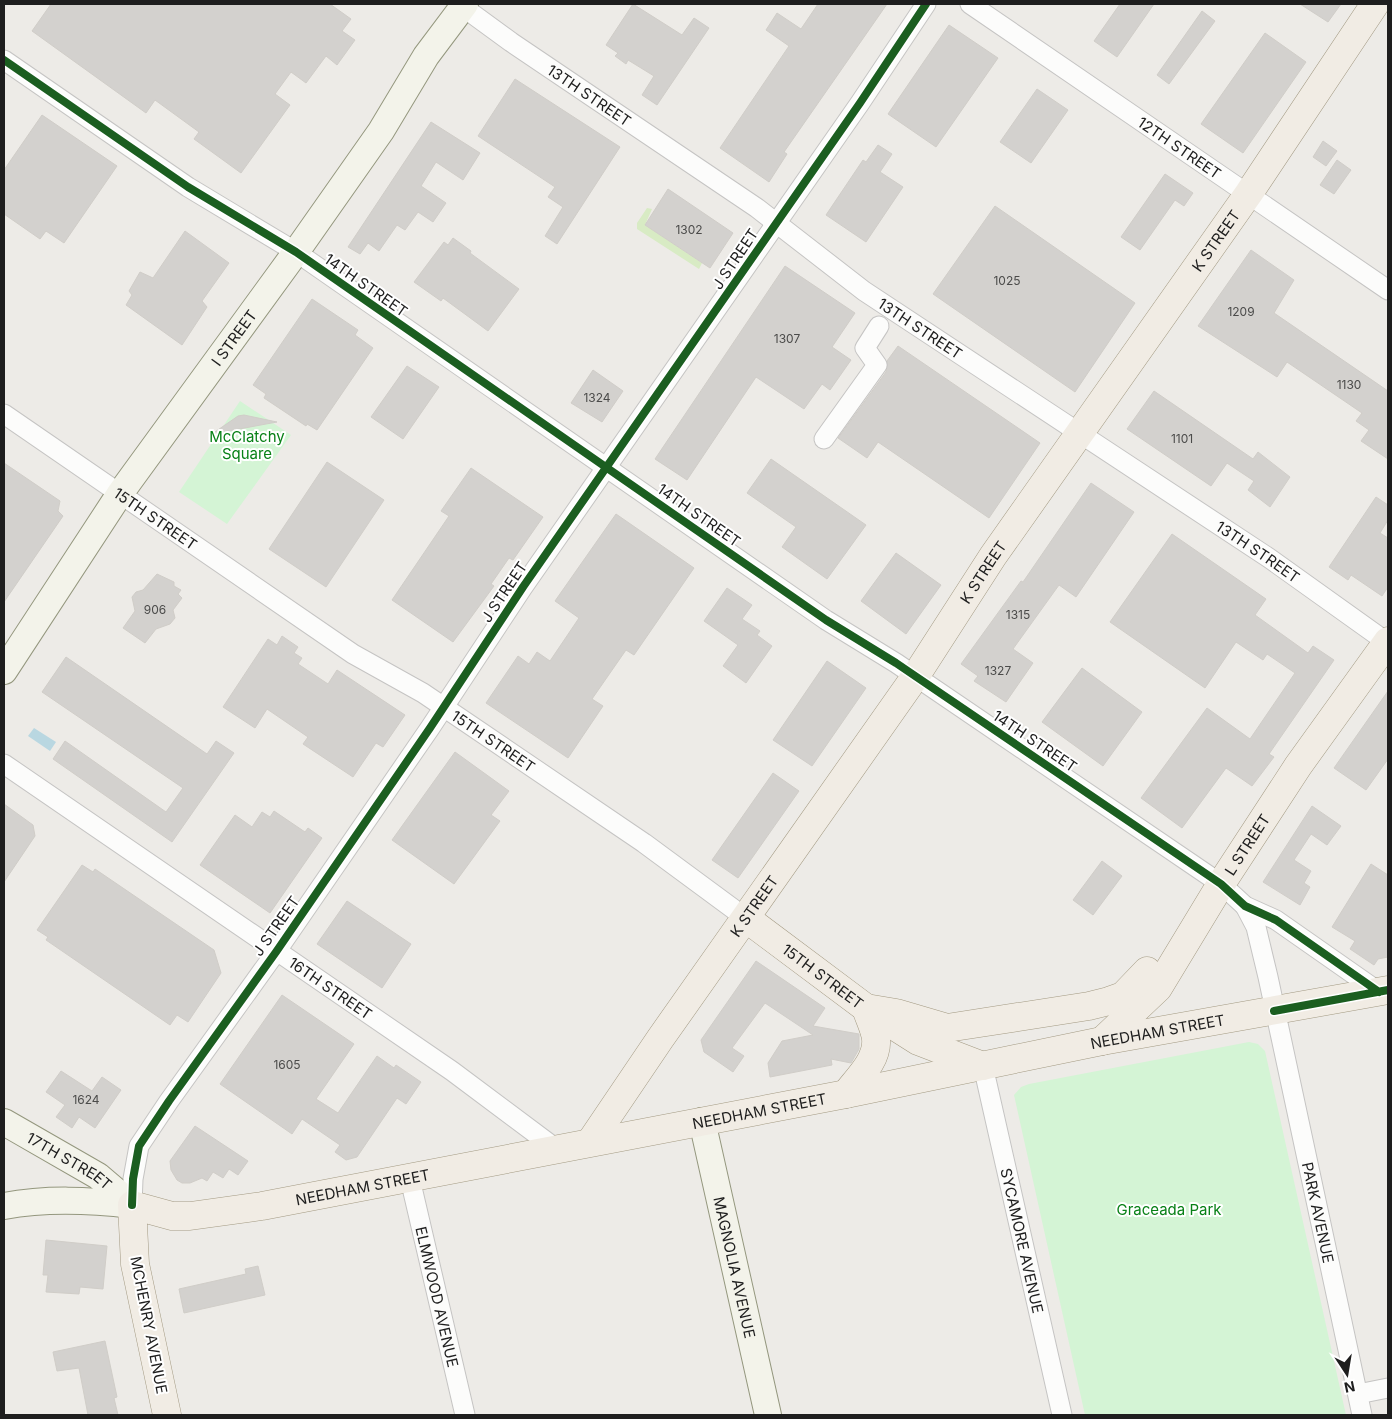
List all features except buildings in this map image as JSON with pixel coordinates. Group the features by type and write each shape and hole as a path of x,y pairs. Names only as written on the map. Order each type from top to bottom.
{"main road":[{"name":"K STREET","path":"592,1141 660,1040 747,919 915,677 993,556 1248,193 1375,4"},
{"name":"L STREET","path":"1102,1041 1158,988 1221,884 1298,766 1388,642"},
{"name":"15TH STREET","path":"747,919 866,1008 918,1041 983,1066"},
{"path":"846,1094 870,1062 875,1052 876,1038 866,1008 896,1013 947,1028 1089,1006 1123,996 1156,963 1181,950"},
{"name":"NEEDHAM STREET","path":"132,1205 172,1216 190,1216 270,1205 410,1179 555,1148 846,1094 1102,1041 1384,991"},
{"name":"MCHENRY AVENUE","path":"132,1205 135,1264 167,1415"}],"street":[{"name":"J STREET","path":"132,1205 133,1179 139,1146 276,952 443,708 523,587 926,4"},
{"name":"12TH STREET","path":"970,4 1388,290"},
{"name":"13TH STREET","path":"462,5 511,42 620,114 775,223 864,292 1269,558 1388,642"},
{"name":"I STREET","path":"4,671 119,494 296,252 381,131 426,56 462,5"},
{"name":"14TH STREET","path":"4,60 188,187 296,252 479,380 536,416 606,469 826,620 915,677 1221,884 1245,906 1276,920 1384,991"},
{"path":"824,439 877,365 864,348 879,326"},
{"name":"15TH STREET","path":"4,414 353,654 423,693 644,843 747,919"},
{"name":"16TH STREET","path":"4,764 452,1071 555,1148"},
{"name":"14TH STREET","path":"1245,906 1256,927 1274,1011"},
{"name":"PARK AVENUE","path":"1274,1011 1362,1415"},
{"name":"SYCAMORE AVENUE","path":"983,1066 1062,1415"},
{"name":"MAGNOLIA AVENUE","path":"702,1120 768,1415"},
{"name":"17TH STREET","path":"4,1122 98,1176 132,1205"},
{"name":"ELMWOOD AVENUE","path":"410,1179 465,1415"},
{"path":"4,1206 84,1199 132,1205"},
{"path":"1358,1394 1388,1388"}],"green space":[{"path":"647,208 652,209 645,225 702,263 699,269 637,229 637,223"},
{"name":"McClatchy Square","path":"240,401 291,435 227,524 179,492"},
{"name":"Graceada Park","path":"1249,1042 1258,1044 1265,1051 1346,1415 1085,1415 1014,1095 1021,1087 1029,1084"}],"water":[{"path":"34,728 56,742 50,751 28,736"}],"cycle path":[{"path":"132,1205 133,1179 139,1146 276,952 430,728 523,587 860,103 926,4"},
{"path":"4,60 188,187 296,252 826,620 896,663 1221,884 1245,906 1276,920 1379,992"},
{"path":"1274,1011 1388,990"}]}
